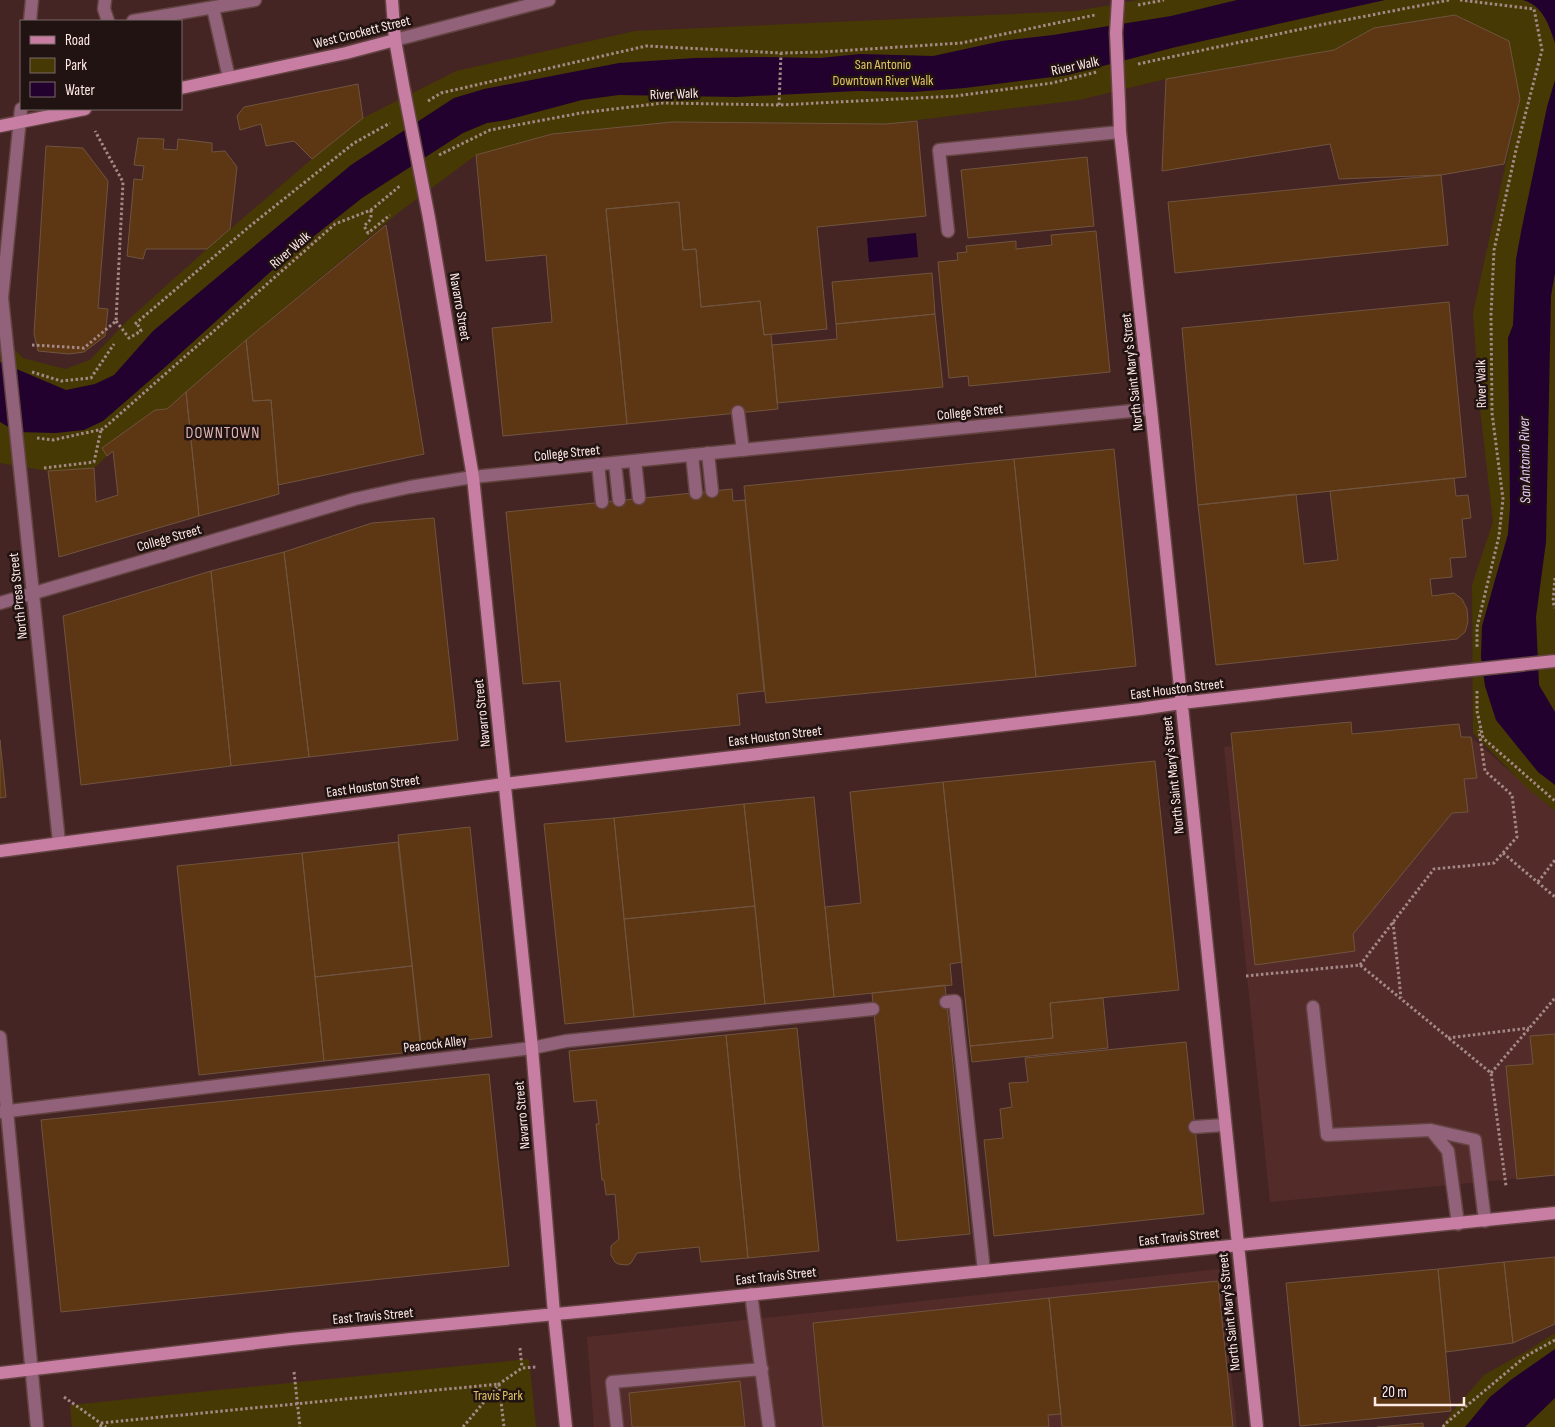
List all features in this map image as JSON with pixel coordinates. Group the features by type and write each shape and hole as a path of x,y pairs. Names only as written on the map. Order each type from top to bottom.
{"main road":[{"name":"Navarro Street","path":"392,0 394,40 429,218 473,477 532,1048 554,1314 566,1427"},
{"name":"North Saint Mary's Street","path":"1118,0 1116,32 1120,132 1151,409 1224,1125 1257,1427"},
{"name":"West Crockett Street","path":"182,88 346,53 394,40"},
{"path":"0,126 81,110"},
{"name":"East Houston Street","path":"0,851 504,784 1140,709 1180,702 1555,661"},
{"name":"East Travis Street","path":"0,1373 291,1339 1555,1213"}],"street":[{"path":"30,20 32,0"},
{"path":"106,0 104,9 108,20"},
{"path":"139,20 255,0"},
{"name":"West Crockett Street","path":"394,40 550,0"},
{"path":"213,8 229,78"},
{"name":"North Presa Street","path":"21,110 2,298 59,842"},
{"path":"948,231 939,150 1120,132"},
{"name":"College Street","path":"0,603 356,499 410,487 473,477 1151,409"},
{"path":"738,412 743,450"},
{"path":"708,453 712,491"},
{"path":"692,455 696,493"},
{"path":"635,461 639,498"},
{"path":"615,463 618,500"},
{"path":"598,464 602,502"},
{"path":"951,1001 984,1271"},
{"path":"1313,1007 1327,1136 1431,1130 1475,1140 1485,1221"},
{"name":"Peacock Alley","path":"3,1111 532,1048 566,1041 873,1009"},
{"path":"0,1036 3,1111 37,1427"},
{"path":"1195,1128 1224,1125"},
{"path":"1431,1130 1448,1151 1458,1224"},
{"path":"751,1294 769,1427"},
{"path":"616,1427 612,1382 762,1369"}],"path":[{"path":"1133,5 1164,0"},
{"path":"1137,64 1449,0"},
{"name":"River Walk","path":"1460,0 1534,9 1542,50 1516,150 1494,250 1491,315 1492,413 1503,499 1499,536 1477,627 1477,656"},
{"path":"1496,5 1497,0"},
{"path":"426,102 442,93 646,46 781,53 961,43 1043,27 1101,13"},
{"path":"779,105 781,53"},
{"name":"River Walk","path":"432,160 440,154 490,130 581,113 663,104 779,105 956,96 1052,82 1102,71"},
{"path":"95,131 123,182 116,321 130,338 141,331 136,324 250,226 354,143 394,120"},
{"name":"River Walk","path":"35,437 53,440 101,430 335,224 371,210 402,185"},
{"path":"371,210 371,219 364,226 368,233 390,215"},
{"path":"32,345 84,348 116,321"},
{"path":"28,371 61,381 91,378 114,344"},
{"path":"44,468 94,462 101,430"},
{"path":"1555,578 1553,602 1555,608"},
{"path":"1477,689 1476,711 1483,738 1555,801"},
{"path":"1360,965 1434,868 1494,863 1517,837 1512,795 1485,771 1474,699"},
{"path":"1503,853 1555,897"},
{"path":"1538,882 1555,860"},
{"path":"1393,922 1401,999"},
{"path":"1246,976 1360,965 1491,1073 1506,1186"},
{"path":"1491,1073 1555,998"},
{"path":"1448,1038 1529,1028"},
{"path":"1443,1427 1444,1424 1526,1356 1555,1340"},
{"path":"520,1348 522,1368"},
{"path":"464,1427 499,1384 522,1368 537,1367"},
{"path":"294,1372 300,1427"},
{"path":"101,1425 499,1384"},
{"path":"499,1384 504,1427"},
{"path":"64,1397 106,1427"}],"shaded area":[{"path":"1459,724 1461,737 1471,737 1555,811 1555,1175 1270,1202 1224,747"},
{"path":"1220,1269 1237,1427 594,1427 587,1337"}],"green space":[{"name":"San Antonio Downtown River Walk","path":"1139,0 1555,0 1555,811 1527,788 1473,733 1472,585 1493,522 1479,399 1473,313 1520,99 1374,28 1334,50 1166,79 1079,100 886,124 672,122 552,134 476,155 398,213 246,340 167,409 155,410 102,448 107,456 94,468 48,471 0,463 0,335 23,358 65,369 90,360 127,321 207,249 363,118 456,71 635,31 1076,11"},
{"path":"1555,1333 1555,1427 1441,1427 1484,1375"},
{"name":"Travis Park","path":"529,1359 536,1427 72,1427 70,1405"}],"water":[{"path":"1237,0 1385,0 1176,47 1068,75 965,88 914,92 857,91 736,97 619,95 582,100 507,120 487,123 463,133 362,198 279,264 103,421 84,430 56,433 17,432 0,422 0,362 66,390 95,384 114,375 153,331 351,165 454,98 484,89 619,63 695,58 820,58 860,54 933,56 1002,41 1053,35 1171,16"},
{"path":"1523,0 1555,0 1555,43 1548,23 1540,11"},
{"name":"San Antonio River","path":"1555,80 1555,273 1551,296 1546,542 1536,617 1539,685 1555,712 1555,785 1538,772 1496,720 1485,686 1481,657 1482,626 1508,534 1510,507 1508,338 1513,325 1516,259 1547,107"},
{"path":"916,233 918,257 869,262 867,238"},
{"path":"1555,1349 1555,1398 1525,1427 1465,1427 1490,1397"}],"building":[{"path":"1455,15 1509,41 1520,99 1504,164 1441,175 1339,179 1330,144 1162,171 1166,79 1334,50 1374,28"},
{"path":"358,84 363,118 312,159 294,141 266,146 261,124 240,130 237,116 244,107"},
{"path":"917,121 926,216 817,227 827,329 764,335 760,301 701,307 696,249 683,250 679,202 606,209 627,424 503,436 492,328 552,322 546,255 486,261 476,155 552,134 672,122 886,124"},
{"path":"138,138 164,139 163,149 177,150 178,139 212,143 212,152 225,151 237,167 230,229 207,249 146,249 143,259 127,256 134,179 142,180 144,166 134,165"},
{"path":"46,146 83,148 108,181 98,308 108,309 105,336 84,352 69,354 38,351 34,334"},
{"path":"1087,157 1094,226 968,238 961,170"},
{"path":"1441,175 1448,245 1175,273 1168,202"},
{"path":"679,202 683,250 696,249 701,307 760,301 764,335 771,334 778,409 627,424 606,209"},
{"path":"386,225 424,454 278,485 271,400 253,401 246,340"},
{"path":"1096,231 1110,372 969,386 968,376 949,378 938,262 958,260 957,253 967,252 966,246 1016,241 1016,249 1052,245 1051,235"},
{"path":"932,273 935,314 836,324 832,282"},
{"path":"1449,302 1466,477 1198,505 1182,328"},
{"path":"935,314 943,387 777,403 772,345 837,339 836,324"},
{"path":"246,340 253,401 271,400 279,494 199,516 186,392"},
{"path":"186,392 199,516 59,557 48,471 94,468 96,502 118,495 113,451 107,456 102,448 155,410 167,409"},
{"path":"1114,449 1136,666 1036,677 1014,459"},
{"path":"1014,459 1036,677 766,703 744,486"},
{"path":"1454,478 1456,496 1468,495 1471,518 1462,519 1466,557 1450,558 1452,577 1430,579 1432,596 1454,593 1462,599 1467,609 1468,622 1465,632 1457,639 1216,665 1198,505 1296,494 1304,564 1338,560 1330,491"},
{"path":"732,489 733,501 745,500 764,691 737,694 740,725 566,742 560,681 523,684 506,512"},
{"path":"434,518 458,740 309,757 284,552 372,523"},
{"path":"284,552 309,757 231,766 211,571"},
{"path":"211,571 231,766 81,785 63,616"},
{"path":"1351,722 1352,734 1459,724 1461,737 1471,737 1477,778 1464,779 1468,812 1452,813 1353,934 1355,951 1255,965 1231,733"},
{"path":"0,740 6,797 0,798"},
{"path":"1155,761 1179,990 1050,1003 1053,1038 970,1046 943,782"},
{"path":"943,782 962,962 950,964 952,985 834,997 825,907 861,903 850,792"},
{"path":"814,797 834,997 765,1004 744,804"},
{"path":"744,804 755,906 624,919 614,818"},
{"path":"614,818 634,1017 565,1024 544,824"},
{"path":"470,827 492,1037 421,1045 398,835"},
{"path":"398,842 412,966 315,977 302,853"},
{"path":"302,853 324,1061 199,1075 177,866"},
{"path":"755,906 765,1004 634,1017 624,919"},
{"path":"412,966 421,1051 324,1061 315,977"},
{"path":"945,985 970,1234 897,1241 872,993"},
{"path":"1103,998 1108,1048 972,1062 970,1046 1053,1038 1050,1003"},
{"path":"797,1028 819,1251 748,1258 726,1035"},
{"path":"1555,1034 1555,1175 1517,1179 1506,1066 1533,1064 1530,1036"},
{"path":"726,1035 748,1258 701,1262 699,1247 637,1253 631,1263 627,1265 618,1264 611,1255 611,1246 619,1239 615,1194 606,1195 604,1180 602,1180 596,1124 599,1124 596,1100 574,1102 569,1051"},
{"path":"1186,1042 1204,1214 994,1236 984,1140 1003,1138 1000,1109 1012,1107 1009,1083 1028,1082 1025,1058"},
{"path":"489,1074 509,1266 61,1312 41,1120"},
{"path":"1555,1257 1555,1324 1513,1343 1504,1262"},
{"path":"1504,1262 1513,1343 1446,1352 1438,1269"},
{"path":"1438,1269 1451,1411 1300,1426 1286,1283"},
{"path":"1218,1281 1233,1427 1062,1427 1049,1298"},
{"path":"1049,1298 1061,1414 1048,1415 1049,1427 823,1427 813,1323"},
{"path":"740,1381 745,1427 632,1427 629,1393"},
{"path":"1423,1423 1423,1427 1377,1427"}],"district":[{"name":"DOWNTOWN","path":"223,433"}]}
